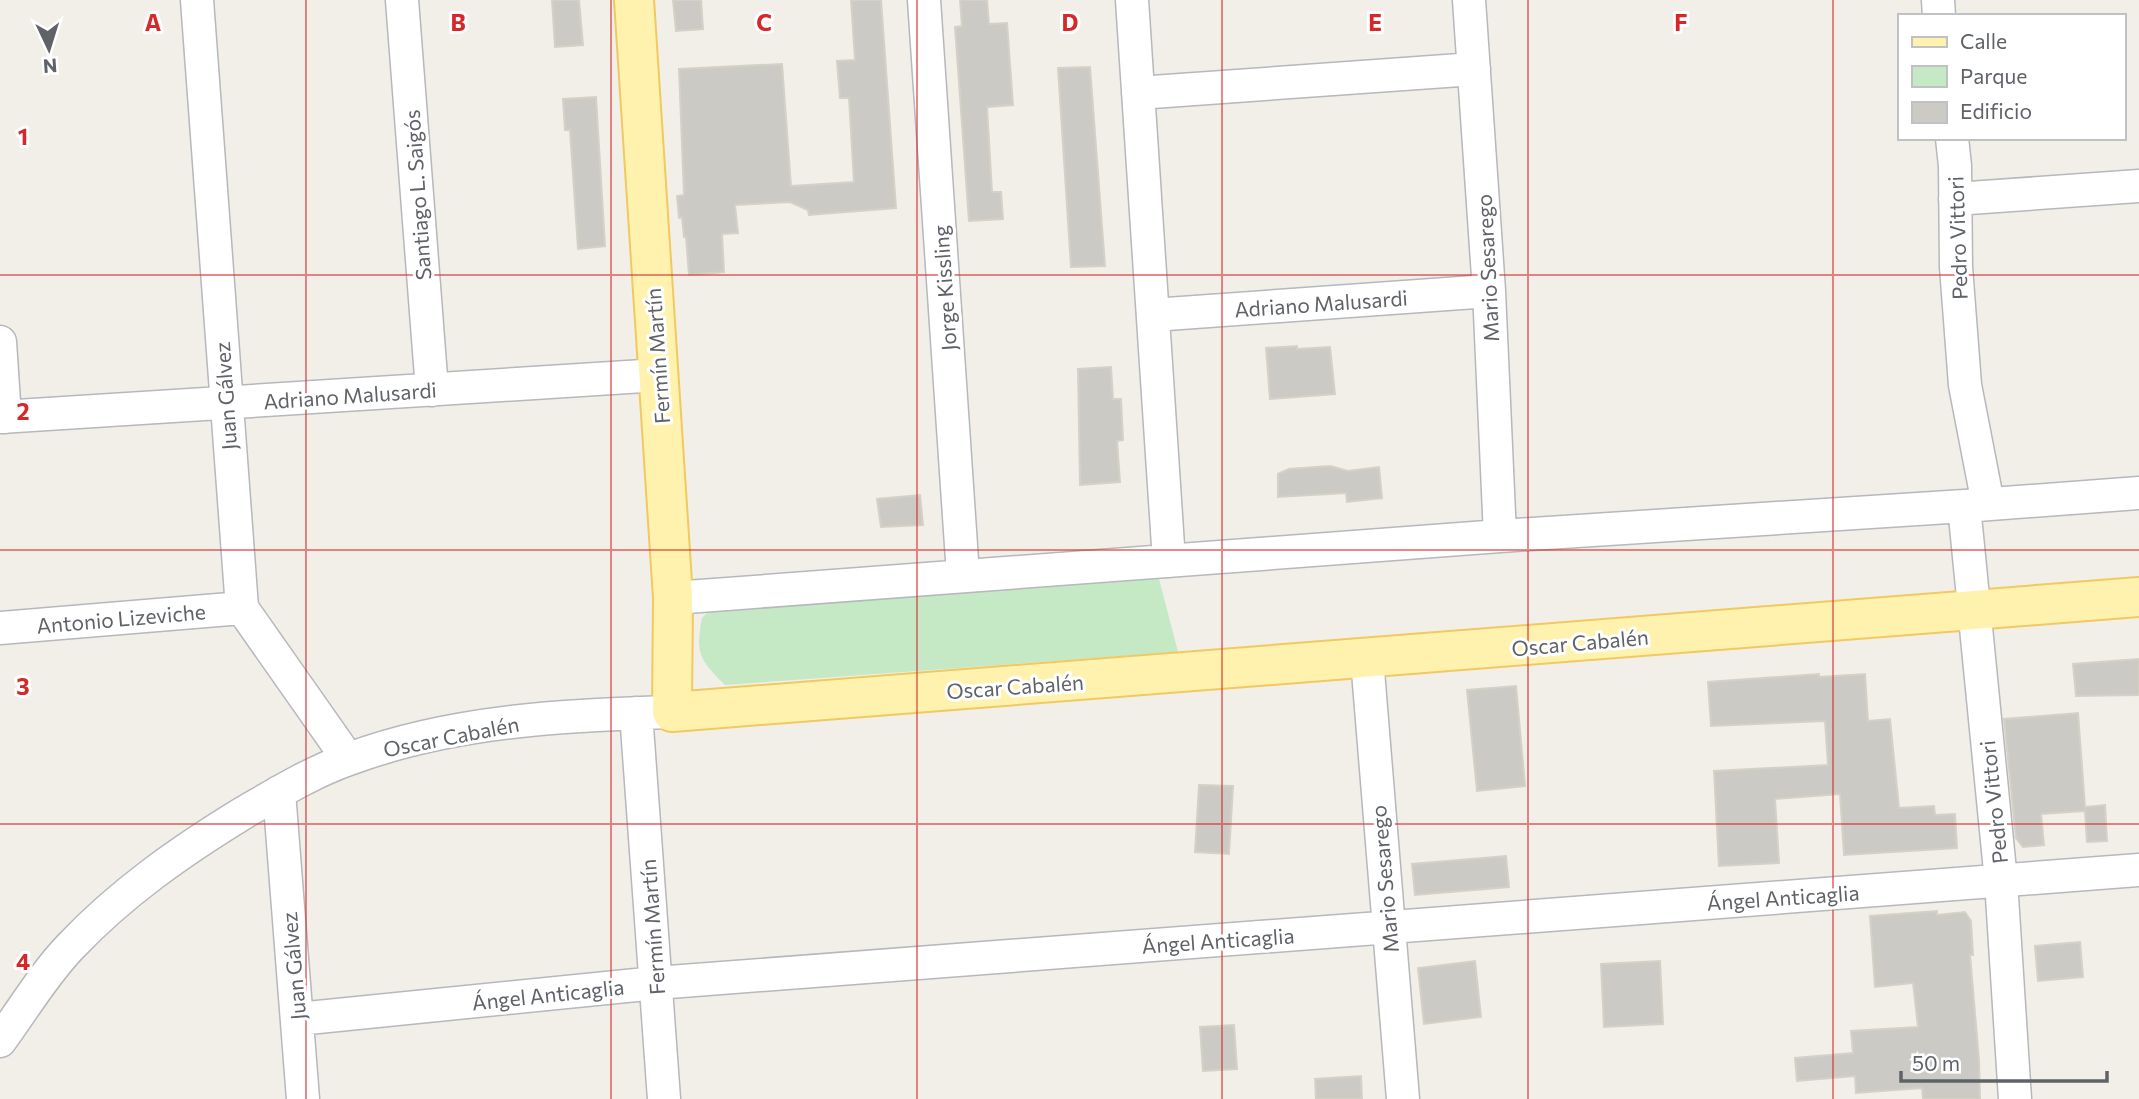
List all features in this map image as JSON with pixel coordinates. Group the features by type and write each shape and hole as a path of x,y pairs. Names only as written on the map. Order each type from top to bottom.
{"main road":[{"name":"Fermín Martín","path":"634,0 673,598 654,712"},
{"name":"Oscar Cabalén","path":"654,712 1367,659 2139,597"}],"street":[{"name":"Juan Gálvez","path":"197,0 242,608"},
{"name":"Santiago L. Saigós","path":"402,0 432,390"},
{"name":"Jorge Kissling","path":"924,0 963,575"},
{"path":"1132,0 1169,561"},
{"name":"Mario Sesarego","path":"1469,0 1489,291 1500,536"},
{"path":"1138,93 1474,69"},
{"name":"Pedro Vittori","path":"1952,140 1956,267 1976,505 1974,610 2001,881 2015,1099"},
{"path":"1955,199 2139,186"},
{"name":"Adriano Malusardi","path":"1153,315 1489,291"},
{"path":"0,342 2,417"},
{"name":"Adriano Malusardi","path":"2,417 659,375"},
{"path":"673,598 1500,536 2139,493"},
{"path":"242,608 348,759"},
{"name":"Antonio Lizeviche","path":"0,628 242,608"},
{"name":"Mario Sesarego","path":"1367,659 1402,1099"},
{"name":"Oscar Cabalén","path":"0,1041 68,949 124,894 196,842 279,792 348,759 440,734 537,719 654,712"},
{"name":"Fermín Martín","path":"654,712 656,984 664,1099"},
{"name":"Juan Gálvez","path":"279,792 303,1099"},
{"name":"Ángel Anticaglia","path":"298,1018 656,984 2139,870"}],"green space":[{"path":"1159,579 1178,652 725,685 705,662 700,648 702,618 715,605"}],"building":[{"path":"552,0 579,0 583,45 555,47"},
{"path":"673,0 701,0 703,29 676,31"},
{"path":"851,0 881,0 896,208 809,215 808,210 790,202 735,205 738,233 722,234 724,272 689,275 686,237 682,217 679,218 677,196 684,195 679,69 782,64 791,186 854,182 849,98 840,98 837,61 855,60"},
{"path":"960,0 987,0 989,24 1007,23 1013,105 987,107 992,192 1001,192 1003,219 969,221 955,27 962,26"},
{"path":"1090,67 1105,266 1071,267 1058,68"},
{"path":"596,97 605,246 578,249 570,130 565,130 563,99"},
{"path":"1297,346 1297,349 1330,347 1335,394 1270,399 1266,348"},
{"path":"1111,367 1113,399 1121,399 1123,440 1117,441 1120,482 1080,485 1078,369"},
{"path":"1330,466 1348,471 1379,467 1382,498 1347,502 1346,493 1278,497 1278,474 1289,469"},
{"path":"920,495 923,525 881,527 877,499"},
{"path":"2139,659 2139,695 2076,696 2073,664"},
{"path":"1819,674 1819,677 1865,674 1868,721 1890,719 1899,808 1934,806 1935,815 1955,814 1957,848 1844,855 1840,794 1775,799 1779,863 1719,866 1714,771 1828,765 1825,721 1711,726 1708,682"},
{"path":"1516,686 1525,786 1477,791 1467,690"},
{"path":"2078,713 2085,807 2105,805 2107,841 2087,842 2085,811 2041,814 2044,845 2023,847 2016,838 2004,719"},
{"path":"1199,785 1233,786 1229,854 1195,852"},
{"path":"1506,856 1509,887 1415,895 1412,864"},
{"path":"1937,911 1937,915 1965,912 1971,921 1973,955 1970,955 1980,1099 1923,1099 1922,1088 1856,1093 1855,1076 1797,1081 1795,1058 1853,1053 1851,1031 1918,1027 1913,983 1875,987 1870,916"},
{"path":"2080,942 2083,977 2038,981 2035,946"},
{"path":"1475,961 1481,1017 1424,1024 1418,968"},
{"path":"1660,961 1663,1024 1604,1027 1601,964"},
{"path":"1234,1025 1237,1069 1203,1071 1200,1027"},
{"path":"1361,1076 1362,1099 1316,1099 1315,1079"}]}
